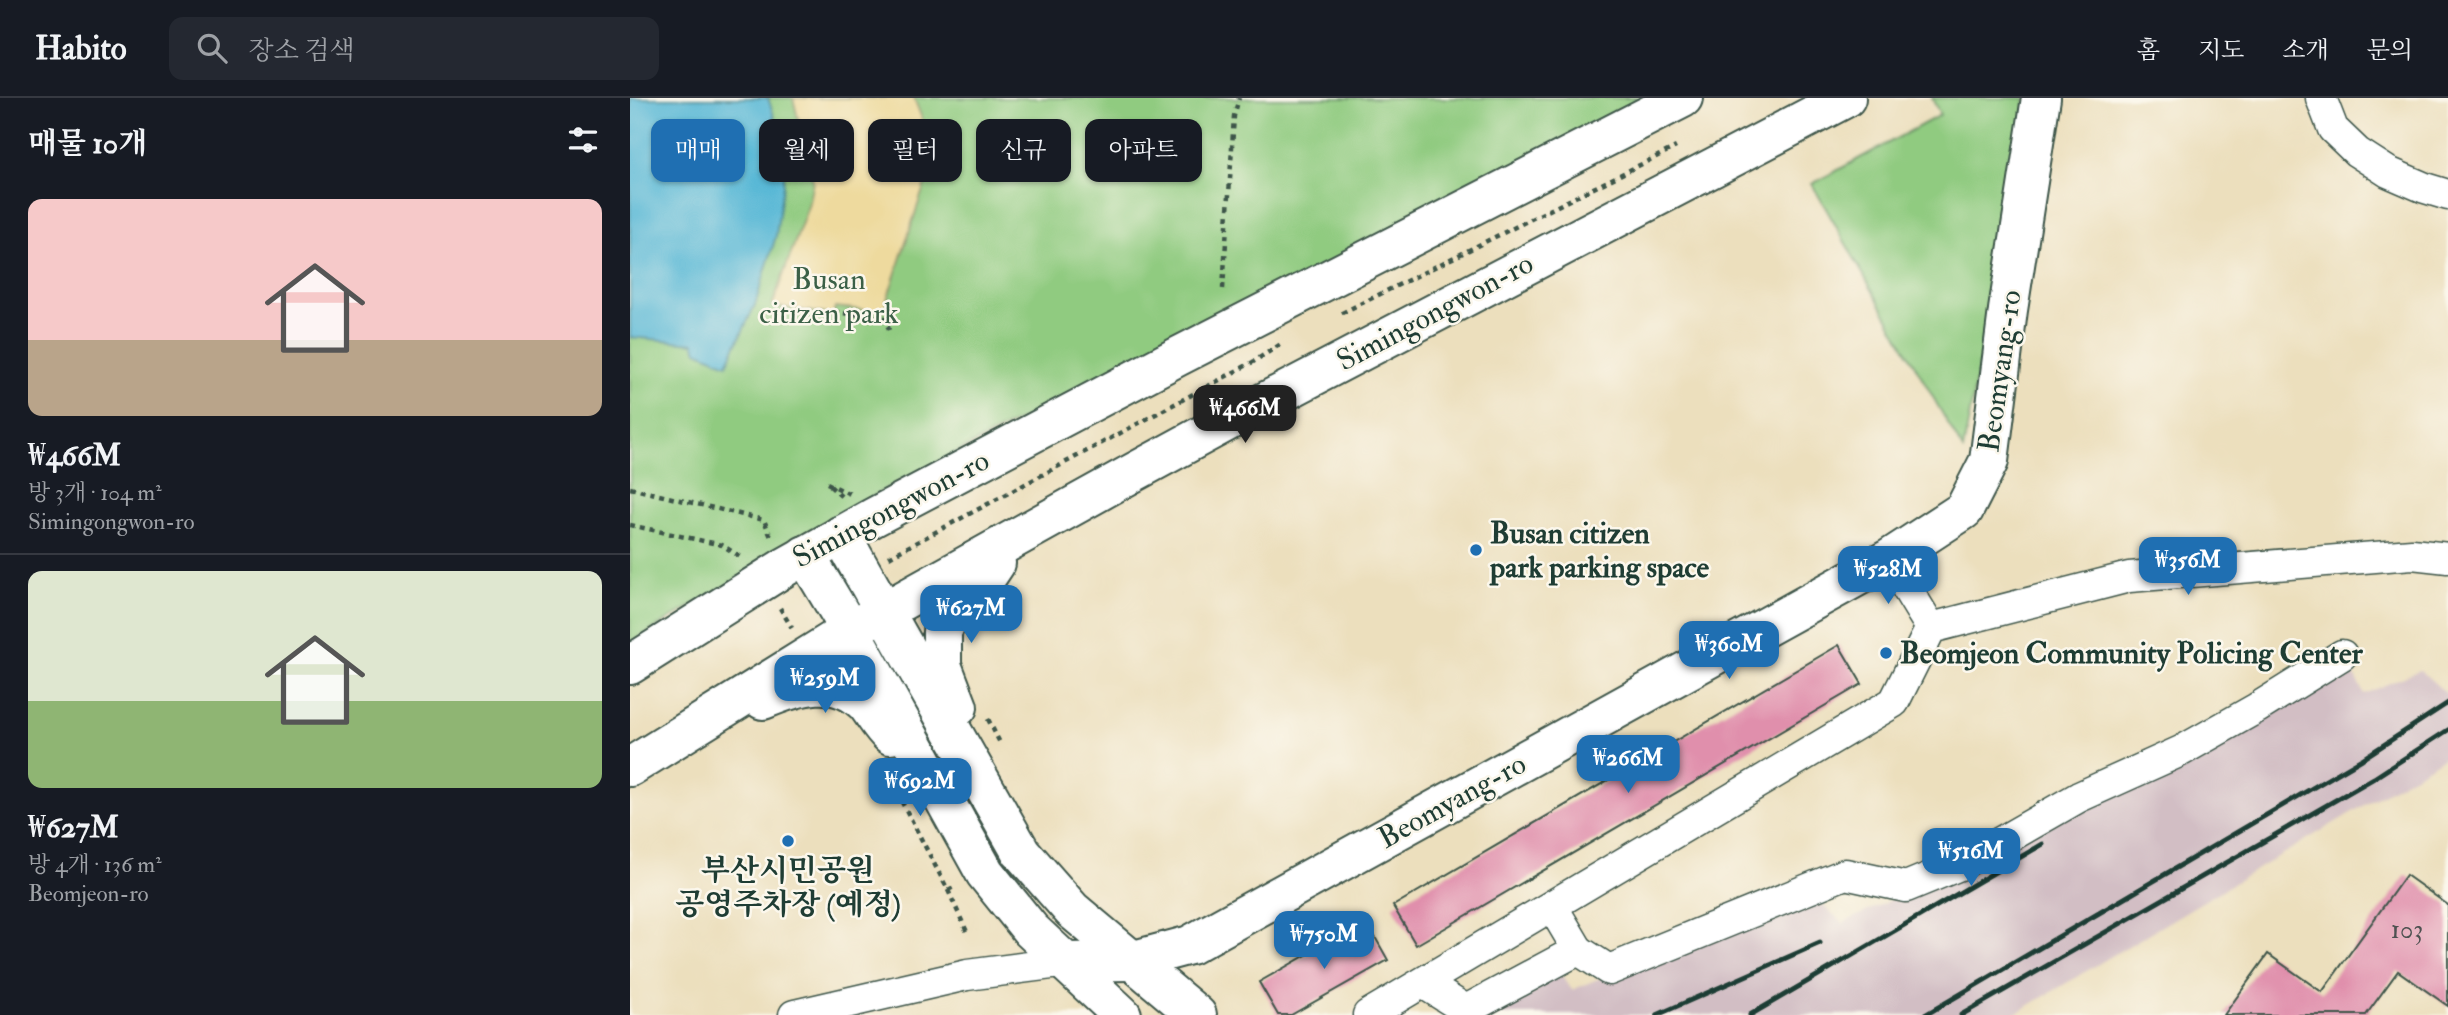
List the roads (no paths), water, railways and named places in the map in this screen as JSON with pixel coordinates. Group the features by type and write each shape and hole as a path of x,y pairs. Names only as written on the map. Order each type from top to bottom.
{"main road":[{"name":"Simingongwon-ro","path":"630,665 772,594 805,555 841,535 1177,357 1684,98"},
{"name":"Simingongwon-ro","path":"630,767 850,630 1009,541 1234,418 1846,98"},
{"name":"Beomyang-ro","path":"1068,962 1130,961 1190,945 1889,559 1964,510 1989,461 2008,310 2041,98"},
{"path":"841,535 1021,852 1072,910 1197,1015"},
{"path":"964,754 962,715 942,665 942,631 959,599 988,575 1009,541"},
{"path":"805,555 850,630 985,873 1031,930 1122,1015"},
{"path":"721,710 751,705 789,689 825,685 843,687 865,704 887,733 920,756"}],"street":[{"path":"2321,98 2333,130 2357,152 2388,172 2448,195"},
{"path":"1368,1015 1894,702 1931,628 2129,577 2412,554 2448,558"},
{"path":"1889,559 1931,628"},
{"path":"1552,906 1578,950 1609,970 1844,874 1906,887 1962,864 2079,797 2181,751 2342,656"},
{"path":"1423,983 1466,1010 1578,950"},
{"path":"794,1015 967,975 1068,962"}],"water":[{"path":"630,98 768,98 775,119 759,119 759,182 783,182 776,236 755,305 727,364 697,351 694,343 630,337"}],"railway":[{"path":"1925,1015 2362,759 2448,703"},
{"path":"1961,1015 2374,778 2448,730"},
{"path":"1750,1015 2043,844"},
{"path":"1657,1015 1820,943"}],"place":[{"name":"Busan citizen park parking space","path":"1476,550"},
{"name":"Beomjeon Community Policing Center","path":"1886,653"},
{"name":"부산시민공원 공영주차장 (예정)","path":"788,841"}],"park label":[{"name":"Busan citizen park","path":"829,296"}]}
